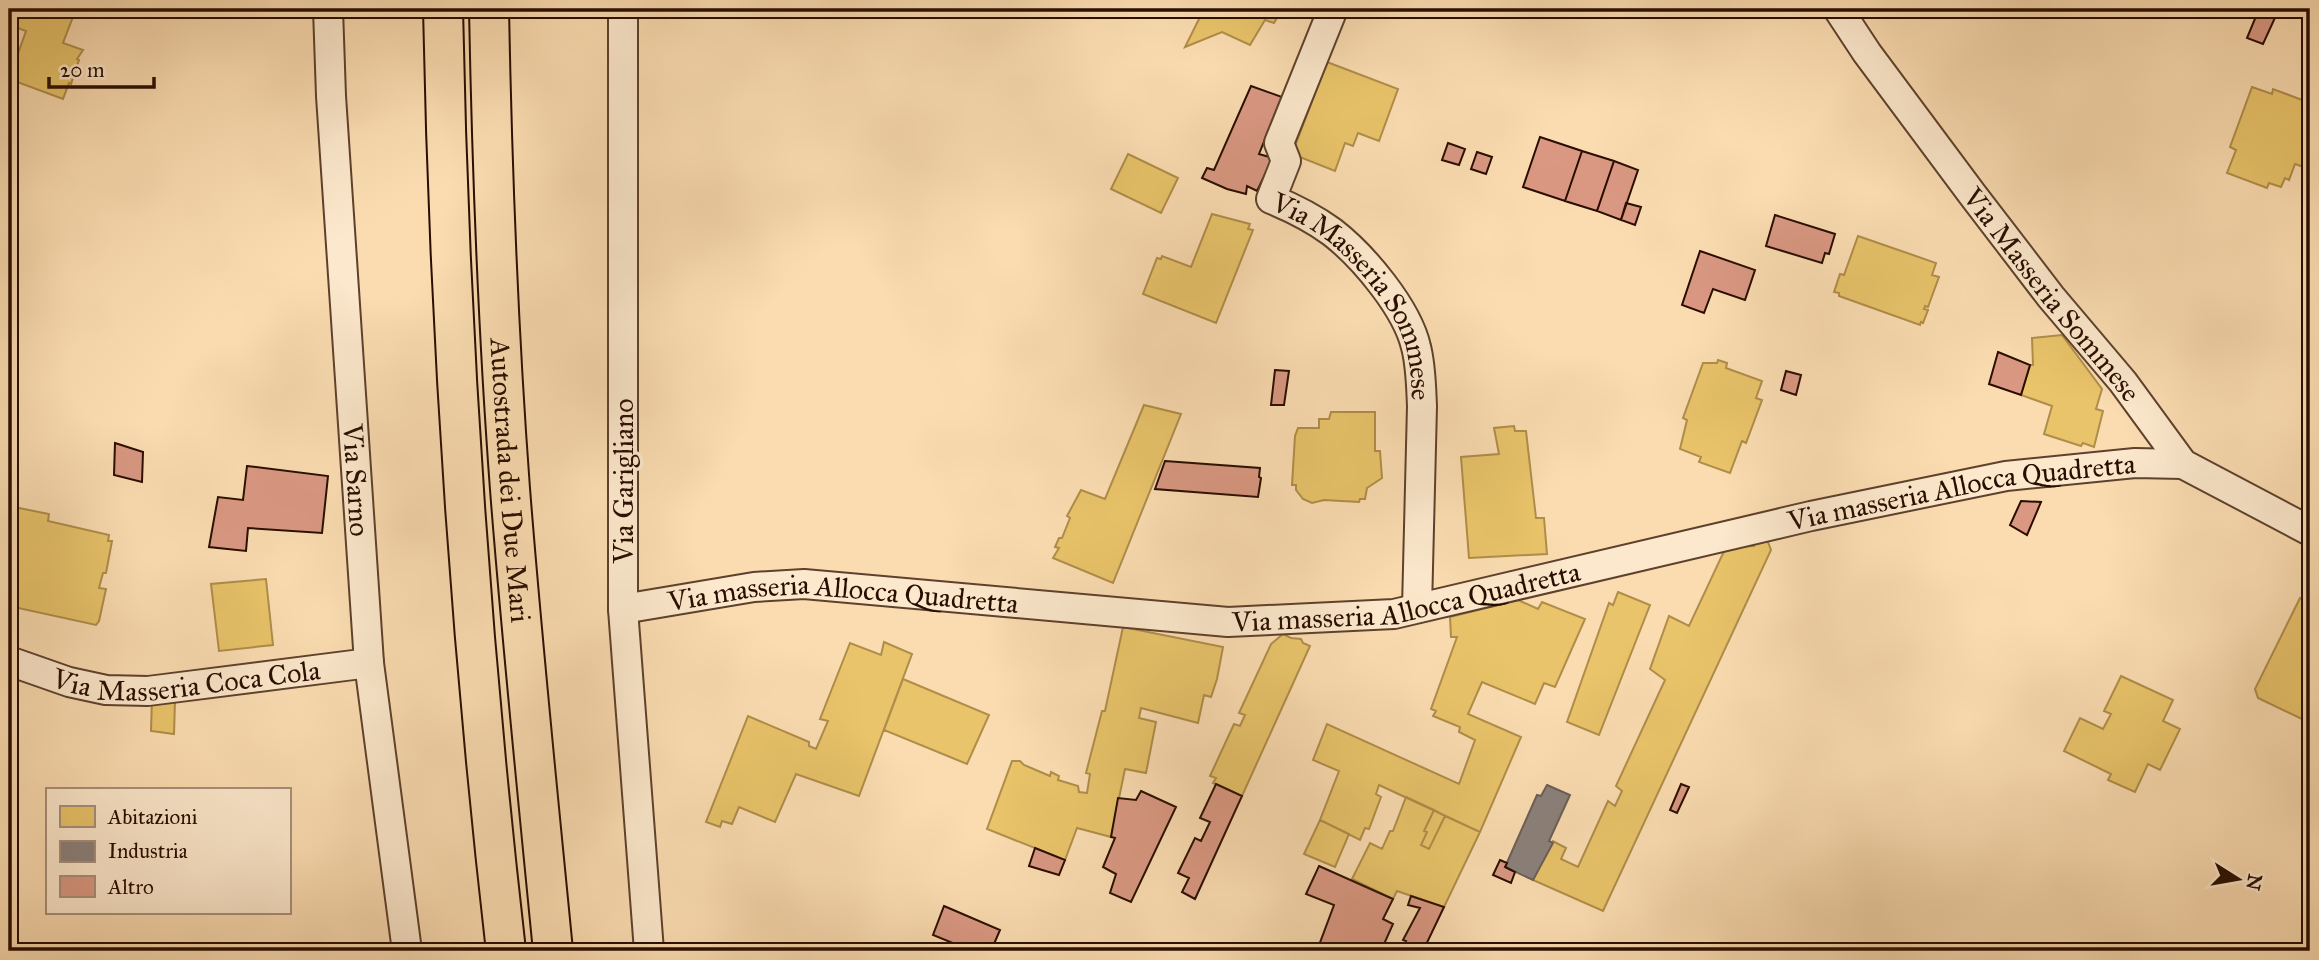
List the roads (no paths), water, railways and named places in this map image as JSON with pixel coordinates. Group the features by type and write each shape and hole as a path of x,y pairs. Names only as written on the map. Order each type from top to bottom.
{"highway":[{"name":"Autostrada dei Due Mari","path":"443,9 451,297 463,489 506,951"},
{"name":"Autostrada dei Due Mari","path":"489,9 498,295 510,486 527,689 554,951"}],"street":[{"name":"Via Sarno","path":"328,9 331,96 369,663 407,951"},
{"name":"Via Garigliano","path":"623,9 623,610 649,951"},
{"name":"Via Masseria Sommese","path":"1333,9 1279,143 1286,161 1271,199 1299,211 1333,233 1360,259 1392,298 1416,345 1422,406 1417,608"},
{"name":"Via Masseria Sommese","path":"1838,9 1867,53 1972,194 2051,297 2123,383 2183,464 2310,531"},
{"name":"Via masseria Allocca Quadretta","path":"623,610 754,587 804,584 1228,622 1394,614 1811,516 2006,477 2135,463 2183,464"},
{"name":"Via Masseria Coca Cola","path":"9,660 69,682 106,690 148,691 369,663"}]}
